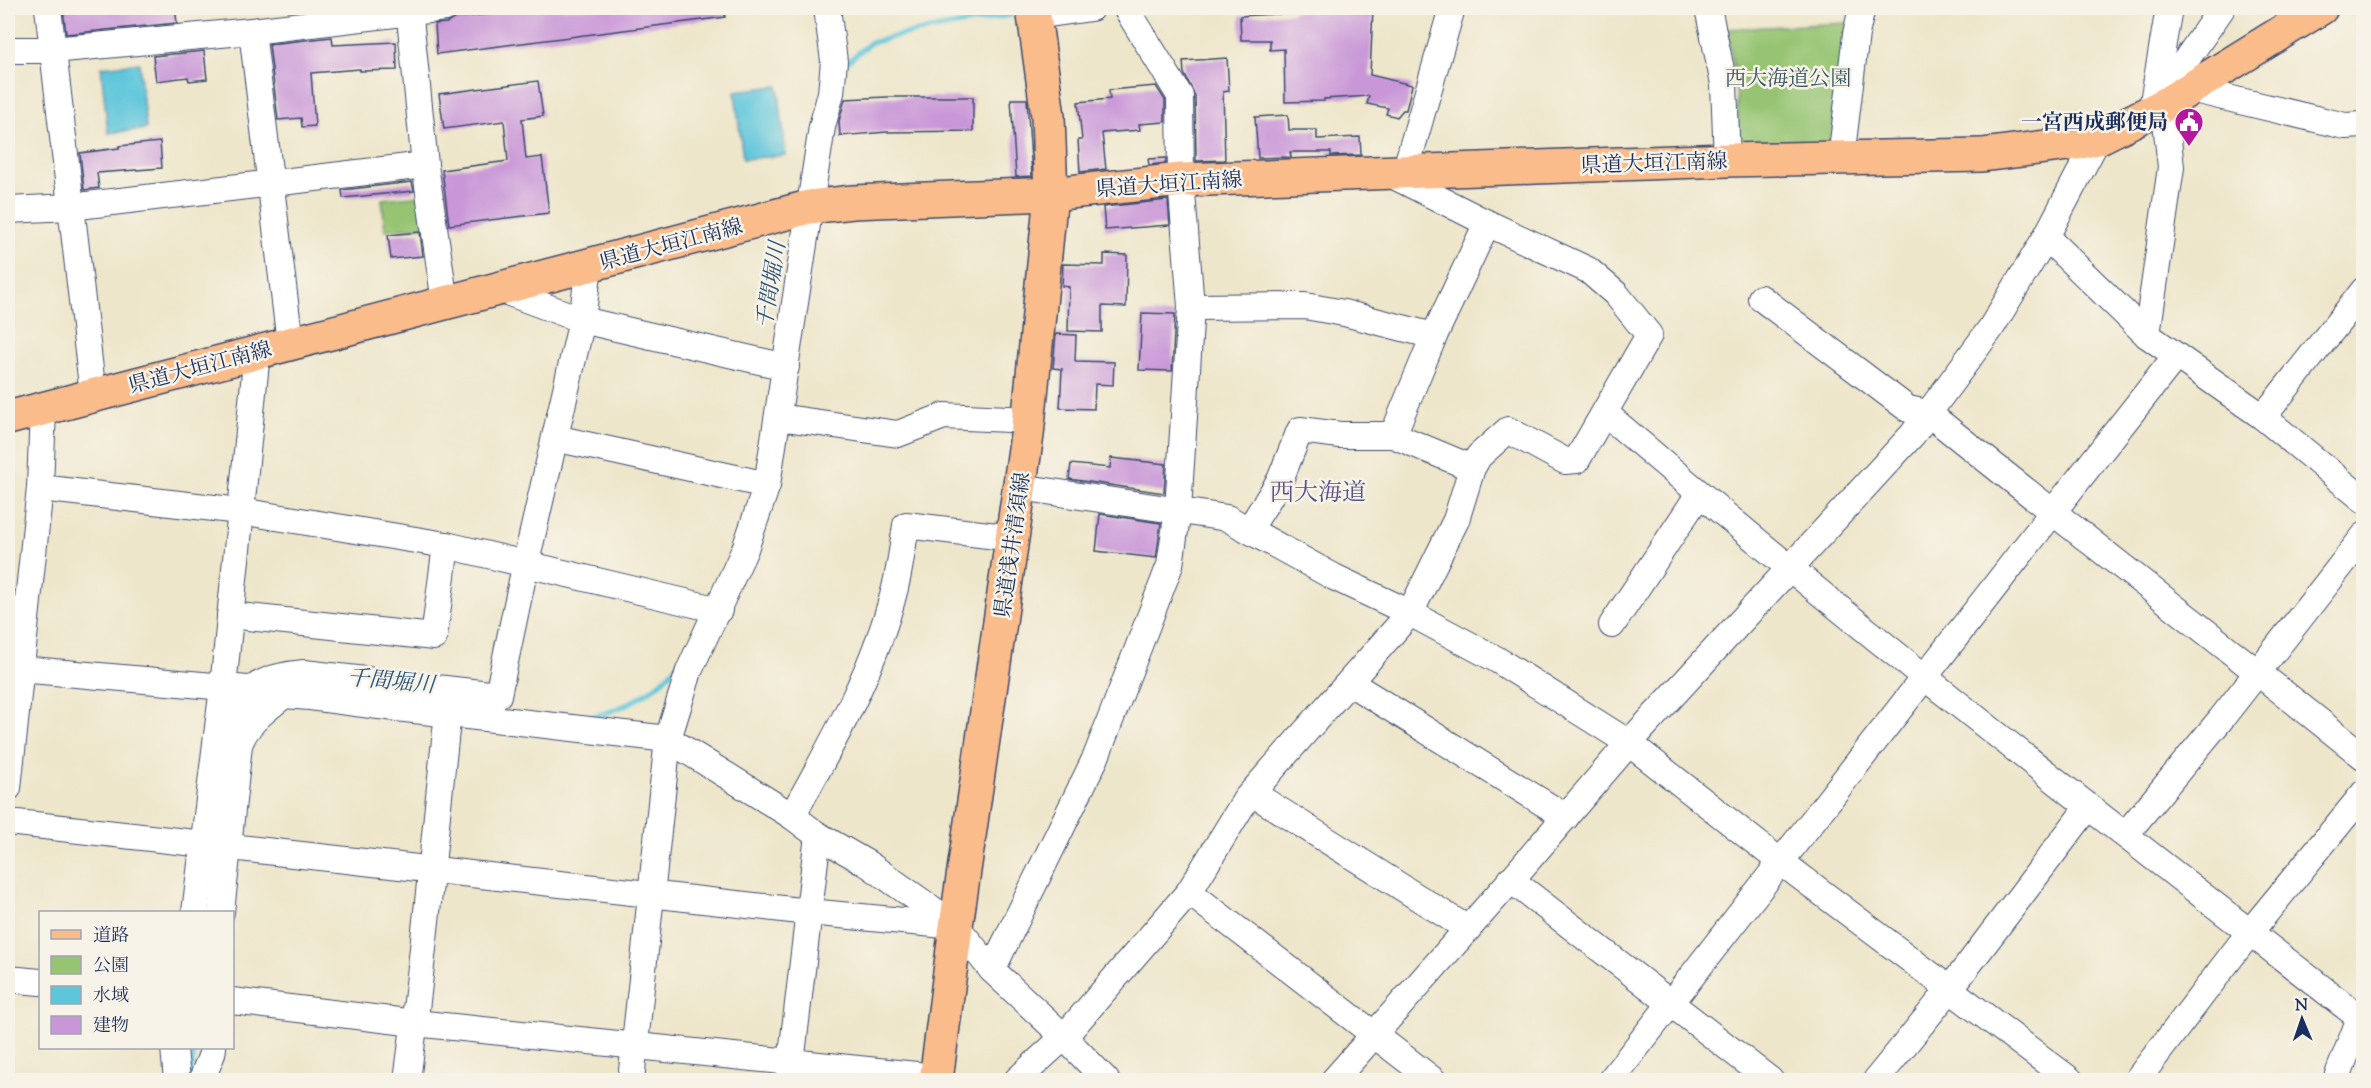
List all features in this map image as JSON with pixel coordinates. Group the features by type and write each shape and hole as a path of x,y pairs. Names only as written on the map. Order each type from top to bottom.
{"main road":[{"name":"県道大垣江南線","path":"8,418 809,207 853,202 1051,194 1181,180 1727,160 1982,155 2077,143 2098,138 2169,101 2321,8"},
{"name":"県道浅井清須線","path":"936,1079 1029,420 1051,194 1048,116 1034,13"}],"street":[{"path":"48,8 93,395"},
{"path":"8,50 52,50 252,31 409,9 445,8"},
{"path":"631,1080 668,739 689,671 746,549 767,485 822,127 831,93 834,61 827,8"},
{"path":"1034,13 1091,8"},
{"path":"992,970 1096,757 1170,565 1178,510 1191,307 1181,180 1180,96 1126,8"},
{"path":"1017,1080 1064,1036 1189,892 1252,793 1410,613 1456,520 1472,468 1479,456 1508,430 1565,461 1577,460 1650,335 1616,294 1588,270 1487,223 1397,172 1452,8"},
{"path":"1708,8 1724,84 1727,160"},
{"path":"1841,159 1856,33 1862,8"},
{"path":"2147,335 2171,167 2169,8"},
{"path":"2169,101 2222,8"},
{"path":"409,9 424,165 445,303"},
{"path":"252,31 290,343"},
{"path":"2169,101 2345,126 2364,125"},
{"path":"1334,1080 1629,743 1913,434 1991,328 2046,237 2098,138"},
{"path":"8,210 70,207 424,165"},
{"path":"1393,435 1434,336 1487,223"},
{"path":"2046,237 2147,335 2263,417 2364,500"},
{"path":"13,669 268,692 453,704 498,694 582,320 589,266"},
{"path":"502,288 512,294 582,320 786,367"},
{"path":"2263,417 2364,290"},
{"path":"1761,298 1908,409 1928,413 2364,757"},
{"path":"1191,307 1305,306 1344,313 1434,336"},
{"path":"221,911 215,844 218,731 256,353"},
{"path":"1611,1080 2176,356"},
{"path":"8,788 13,669 40,488 43,409"},
{"path":"1605,413 1699,494 2088,807 2362,1019 2336,1080"},
{"path":"778,417 898,434 944,416 1029,420"},
{"path":"1250,530 1280,480 1300,430 1341,435 1393,435 1472,468"},
{"path":"555,438 767,485"},
{"path":"1020,487 1227,518 1335,577 1410,613 1496,659 1629,743 1781,862 2070,1080"},
{"path":"40,488 240,512 446,544 718,610"},
{"path":"1612,626 1699,494"},
{"path":"792,816 829,750 877,645 895,589 906,525 1013,538"},
{"path":"2125,835 2258,672 2364,536"},
{"path":"230,615 434,637 446,544"},
{"path":"195,911 243,734 257,717 268,692 282,675 304,673 453,704 668,739 792,816 818,836 868,864 956,926 992,970 1064,1036 1106,1080"},
{"path":"1350,683 1566,817"},
{"path":"218,731 234,706 268,692"},
{"path":"407,1080 425,942 430,868 453,704"},
{"path":"1252,793 1468,929"},
{"path":"2137,1080 2250,932 2364,793"},
{"path":"1876,1080 1950,989 2088,807"},
{"path":"8,822 809,912 956,926"},
{"path":"790,1071 818,836"},
{"path":"1511,880 1770,1080"},
{"path":"1189,892 1432,1080"},
{"path":"8,979 39,982"},
{"path":"234,1001 634,1046 790,1071 936,1079"},
{"path":"174,1049 177,1080"},
{"path":"203,1080 212,1059 213,1049"}],"green space":[{"name":"西大海道公園","path":"1847,23 1833,146 1739,147 1736,83 1727,29"},
{"path":"423,195 426,226 385,230 382,199"}],"water":[{"path":"139,63 146,129 108,133 101,67"},
{"path":"778,86 786,155 743,159 735,91"}],"building":[{"path":"63,8 175,8 177,23 66,34"},
{"path":"542,8 724,8 725,17 437,54 435,24 447,23 455,18"},
{"path":"1352,8 1373,8 1370,75 1412,85 1406,110 1403,110 1397,117 1386,114 1388,108 1367,104 1369,96 1285,102 1284,49 1270,50 1270,40 1241,40 1240,16 1293,13 1293,11 1352,10"},
{"path":"332,37 333,45 396,42 397,70 360,71 360,69 311,73 315,126 302,127 301,118 278,120 269,44"},
{"path":"204,51 207,79 189,81 188,77 156,81 153,56"},
{"path":"1227,58 1229,91 1223,92 1225,160 1196,161 1195,96 1184,73 1183,61"},
{"path":"538,81 543,116 522,119 526,159 542,157 549,213 449,225 442,170 508,161 504,121 444,129 439,94"},
{"path":"1156,86 1165,100 1165,122 1139,124 1140,130 1102,133 1106,169 1080,172 1078,140 1082,140 1078,102 1110,99 1109,90"},
{"path":"973,97 973,131 887,132 840,136 839,121 845,99"},
{"path":"1011,99 1027,99 1032,176 1016,177"},
{"path":"1288,115 1289,130 1317,130 1317,139 1360,137 1361,155 1331,156 1331,152 1290,152 1291,157 1258,158 1255,117"},
{"path":"160,142 162,168 97,173 99,188 84,190 80,153"},
{"path":"1166,158 1166,163 1149,165 1148,159"},
{"path":"412,182 414,191 343,198 342,190"},
{"path":"1168,200 1170,225 1105,230 1103,207"},
{"path":"420,232 423,256 391,259 388,235"},
{"path":"1104,254 1127,255 1126,307 1102,306 1102,332 1068,331 1069,287 1062,286 1063,264 1104,265"},
{"path":"1142,313 1175,314 1172,371 1139,370"},
{"path":"1056,334 1076,335 1075,361 1114,362 1113,385 1095,384 1094,409 1060,408 1062,369 1053,368"},
{"path":"1111,458 1166,464 1164,493 1069,479 1071,464 1110,468"},
{"path":"1100,514 1161,523 1156,558 1096,551"}],"waterway":[{"name":"千間堀川","path":"841,67 870,43 901,35 1022,13"},
{"name":"千間堀川","path":"583,718 611,711 638,698 662,681 681,660"},
{"name":"千間堀川","path":"191,1076 194,1049"}],"place":[{"name":"一宮西成郵便局","path":"2189,148"}],"district":[{"name":"西大海道","path":"1318,492"}]}
